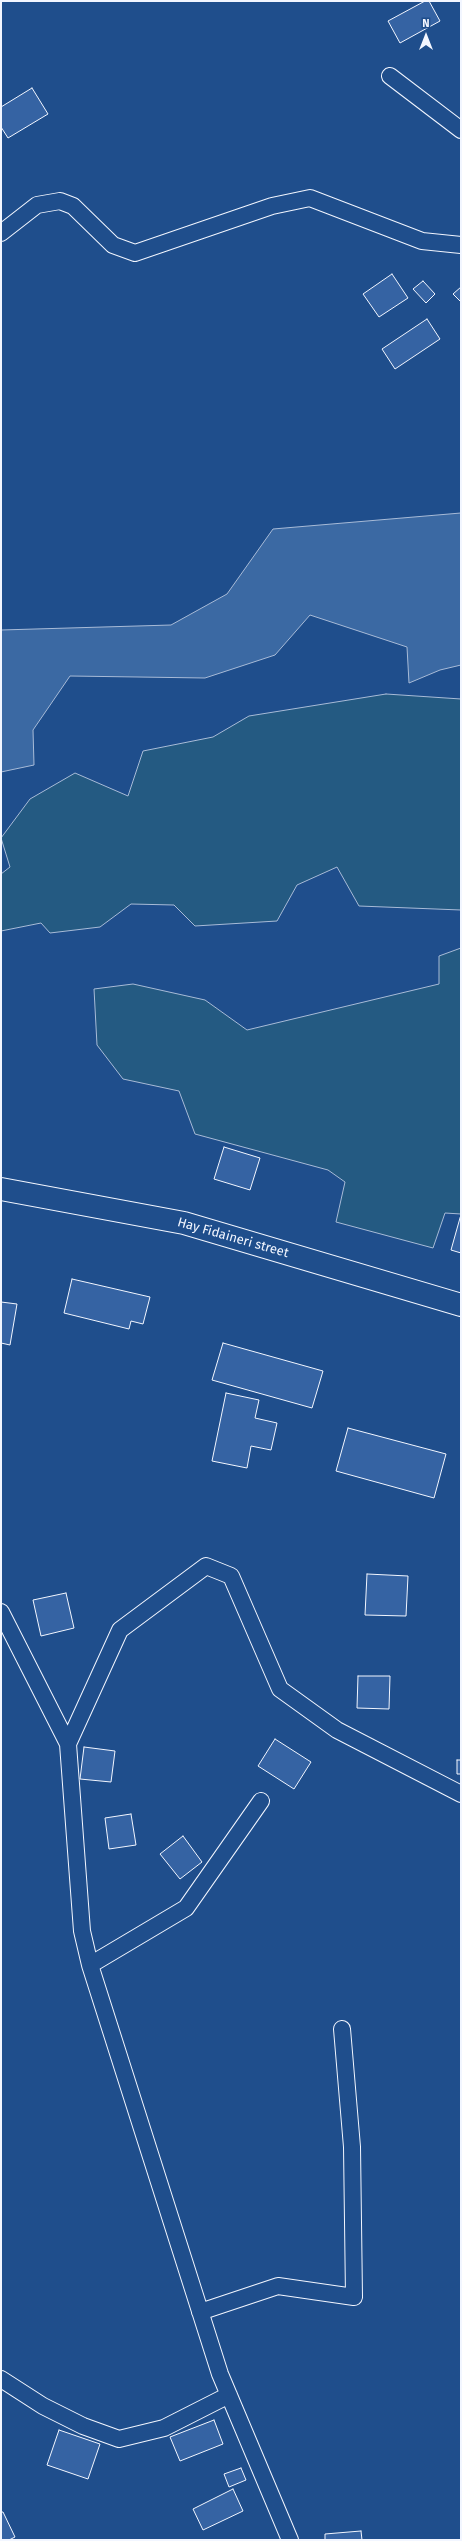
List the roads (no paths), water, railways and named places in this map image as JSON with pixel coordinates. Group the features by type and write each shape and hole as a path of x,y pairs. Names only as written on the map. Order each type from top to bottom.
{"main road":[{"name":"Hay Fidaineri street","path":"1,1189 184,1223 461,1305"}],"street":[{"path":"390,76 461,130"},
{"path":"1,233 37,205 60,201 73,206 113,245 135,253 272,206 310,198 422,241 461,246"},
{"path":"68,1744 120,1630 206,1566 231,1576 280,1689 337,1730 461,1794"},
{"path":"1,1612 68,1744 82,1931 90,1965 200,2312 229,2395 290,2540"},
{"path":"90,1965 186,1908 261,1801"},
{"path":"200,2312 278,2286 354,2297 352,2147 342,2029"},
{"path":"1,2379 42,2406 83,2426 119,2439 164,2428 229,2395"}]}
